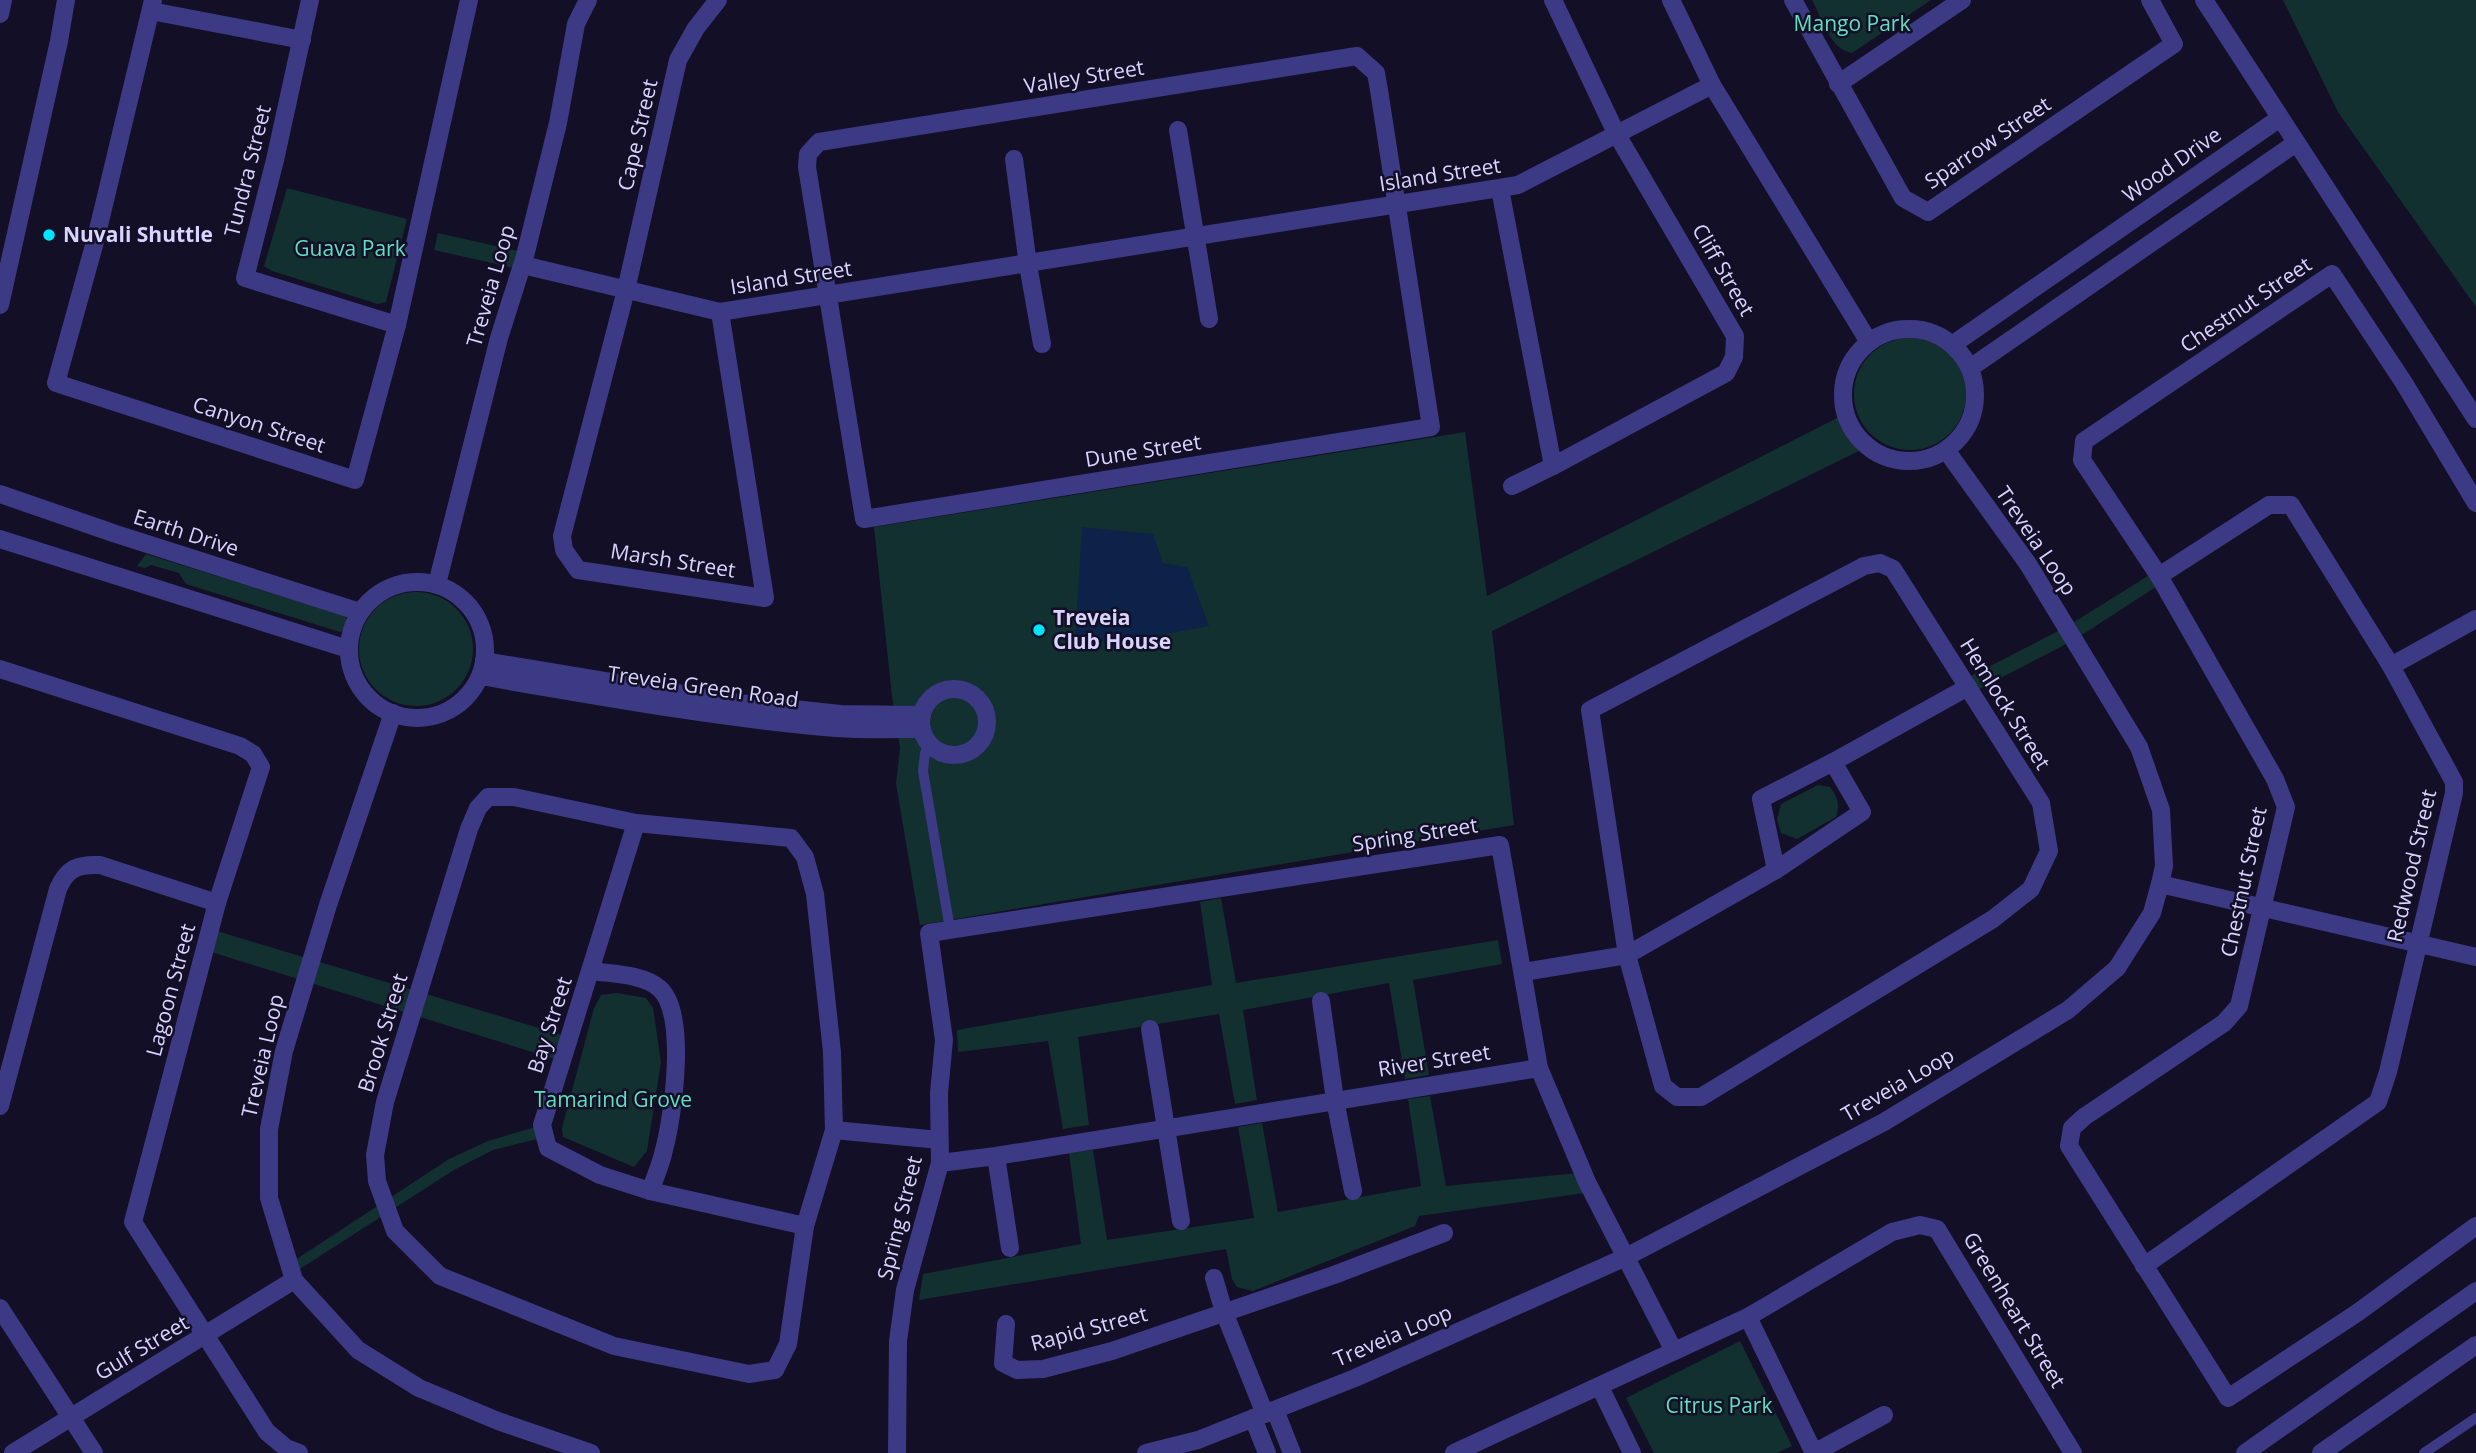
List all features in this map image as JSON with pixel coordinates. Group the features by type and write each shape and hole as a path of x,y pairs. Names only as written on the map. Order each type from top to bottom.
{"street":[{"path":"0,14 3,0"},
{"path":"0,305 59,41 65,0"},
{"name":"Tundra Street","path":"310,0 275,160 245,278 397,326"},
{"name":"Canyon Street","path":"152,6 96,238 57,383 355,480 397,326 469,0"},
{"name":"Treveia Loop","path":"437,584 499,338 523,265 558,123 576,24 588,0"},
{"name":"Cape Street","path":"626,290 678,60 696,28 718,0"},
{"path":"1553,0 1616,133"},
{"path":"1671,0 1712,85 1869,342"},
{"name":"Sparrow Street","path":"1793,0 1903,198 1928,212 2174,44 2150,0"},
{"path":"1838,84 1962,0"},
{"path":"2204,0 2476,419"},
{"path":"152,6 302,40"},
{"name":"Valley Street","path":"829,295 807,167 808,154 819,142 1259,71 1356,56 1376,73 1398,205"},
{"name":"Island Street","path":"523,265 720,312 1518,185 1712,85"},
{"name":"Wood Drive","path":"1952,345 2280,118"},
{"path":"1178,130 1209,319"},
{"name":"Cliff Street","path":"1512,486 1726,373 1734,357 1735,336 1616,133"},
{"path":"1970,368 2297,143"},
{"path":"1014,159 1042,344"},
{"path":"1500,189 1553,466"},
{"name":"Dune Street","path":"829,295 864,519 1431,427 1398,205"},
{"path":"2091,249 2109,272"},
{"name":"Chestnut Street","path":"2476,503 2404,383 2332,274 2084,441 2082,460 2159,576 2275,779 2286,807 2239,1006 2224,1023 2084,1116 2072,1128 2070,1146 2228,1398 2357,1313 2476,1226"},
{"name":"Marsh Street","path":"626,290 562,536 564,550 578,570 765,598 720,312"},
{"path":"1911,329 1926,331 1952,345 1970,368 1975,383 1973,413 1958,440 1946,450 1927,458 1906,461 1886,457 1868,447 1854,432 1846,414 1843,394 1846,374 1855,356 1882,334 1911,329"},
{"name":"Treveia Loop","path":"1146,1453 1198,1440 1265,1414 1404,1357 1626,1257 1884,1122 2068,1010 2117,968 2151,914 2160,884 2164,866 2161,810 2139,747 2028,564 1946,450"},
{"name":"Earth Drive","path":"0,494 360,612"},
{"name":"Redwood Street","path":"2144,1266 2345,1128 2378,1102 2454,793 2454,782 2391,666 2291,505 2269,505 2159,576"},
{"path":"0,539 348,649"},
{"name":"Hemlock Street","path":"1880,563 1893,569 2041,803 2049,851 2031,890 1993,919 1701,1097 1677,1097 1663,1086 1628,955 1590,710 1864,566 1880,563"},
{"path":"415,582 437,584 454,593 469,606 480,622 485,641 482,668 469,693 454,707 434,715 414,718 393,713 375,704 360,688 351,670 348,649 351,630 360,612 374,596 394,586 415,582"},
{"path":"2391,666 2476,619"},
{"name":"Treveia Green Road","path":"482,668 601,697 747,718 838,728 924,729"},
{"name":"Lagoon Street","path":"0,669 240,746 253,754 261,767 217,903 133,1222 267,1432 286,1448 299,1453"},
{"path":"1776,870 1761,799 1968,687"},
{"name":"Treveia Loop","path":"393,713 314,949 284,1051 269,1129 269,1198 294,1280 358,1350 419,1388 498,1421 591,1453"},
{"path":"1523,972 1628,955 1776,870 1862,812 1833,762"},
{"name":"Brook Street","path":"488,797 514,797 636,822 791,838 805,857 815,894 832,1052 834,1130 805,1226 788,1343 775,1370 749,1374 614,1346 440,1276 395,1230 377,1181 375,1155 385,1102 469,829 478,808 488,797"},
{"name":"Bay Street","path":"636,822 592,971 542,1125 548,1148 600,1175 650,1191 805,1226"},
{"name":"Spring Street","path":"897,1453 898,1341 901,1315 905,1290 940,1163 944,1040 929,933 1500,845 1539,1068 1587,1182 1626,1257"},
{"path":"0,1106 4,1072 58,889 63,877 71,869 83,864 100,865 217,903"},
{"path":"2160,884 2476,957"},
{"name":"Bay Street","path":"592,971 644,979 659,988 670,1001 677,1079 664,1150 650,1191"},
{"path":"1321,1000 1335,1100 1353,1191"},
{"path":"1150,1029 1181,1221"},
{"name":"River Street","path":"940,1163 1539,1068"},
{"path":"834,1130 939,1140"},
{"path":"996,1156 1010,1248"},
{"name":"Greenheart Street","path":"1454,1453 1748,1317 1892,1232 1920,1225 1937,1229 2073,1453"},
{"name":"Rapid Street","path":"1006,1324 1003,1363 1017,1370 1043,1369 1112,1351 1334,1275 1444,1233"},
{"path":"1626,1257 1674,1351"},
{"path":"1214,1278 1224,1312 1265,1414 1292,1453"},
{"name":"Gulf Street","path":"13,1453 294,1280"},
{"path":"2245,1453 2476,1292"},
{"path":"0,1308 94,1453"},
{"path":"1748,1317 1814,1453 1884,1415"},
{"path":"2320,1453 2476,1345"},
{"path":"1600,1387 1632,1453"},
{"path":"1265,1414 1267,1453"}],"lane":[{"name":"Treveia Green Road","path":"924,729 924,780 950,929"},
{"path":"2424,1453 2476,1418"}],"green space":[{"name":"Mango Park","path":"1812,0 1931,0 1852,53 1844,51 1832,40"},
{"path":"2283,0 2476,0 2476,307 2338,112"},
{"name":"Guava Park","path":"287,188 407,219 386,302 378,304 272,271 264,266"},
{"path":"438,233 518,251 514,268 434,250"},
{"path":"1910,338 1931,343 1949,355 1961,373 1966,394 1961,415 1949,433 1931,445 1910,450 1889,445 1871,433 1859,415 1854,394 1859,373 1871,355 1889,343"},
{"path":"1845,414 1853,432 1867,447 1492,631 1514,825 920,925 896,784 900,748 874,527 1465,432 1487,596"},
{"path":"146,554 345,616 348,623 346,629 340,632 186,584 179,573 151,565 145,568 137,566"},
{"path":"2156,571 2162,583 2074,640 1970,694 1963,680 2066,627"},
{"path":"416,592 438,596 457,608 469,627 473,649 469,671 457,690 438,702 416,706 394,702 375,690 363,671 359,649 363,627 375,608 394,596"},
{"path":"1818,785 1830,787 1835,794 1838,801 1836,817 1797,839 1781,833 1777,819 1781,804"},
{"path":"1221,898 1236,983 1498,940 1502,964 1413,980 1429,1075 1405,1079 1389,983 1243,1010 1257,1100 1235,1104 1219,1014 1078,1037 1089,1125 1063,1129 1048,1041 958,1052 957,1030 1212,985 1200,902"},
{"path":"210,929 569,1037 561,1061 205,950"},
{"name":"Tamarind Grove","path":"617,993 646,998 653,1008 661,1062 647,1151 634,1167 563,1137 562,1128 594,1008 601,995"},
{"path":"1430,1096 1446,1186 1578,1173 1585,1193 1419,1216 1415,1226 1253,1291 1237,1287 1232,1279 1226,1249 919,1300 923,1274 1081,1244 1069,1153 1093,1150 1107,1240 1254,1218 1238,1127 1262,1123 1278,1212 1421,1186 1408,1099"},
{"path":"542,1125 545,1137 493,1150 454,1170 292,1274 289,1264 449,1159 488,1141"},
{"name":"Citrus Park","path":"1740,1341 1792,1446 1777,1453 1654,1453 1626,1398"}],"water":[{"path":"1082,527 1153,534 1163,563 1187,567 1209,626 1116,643 1075,638"}],"place":[{"name":"Nuvali Shuttle","path":"49,235"},
{"name":"Treveia Club House","path":"1039,630"}]}
